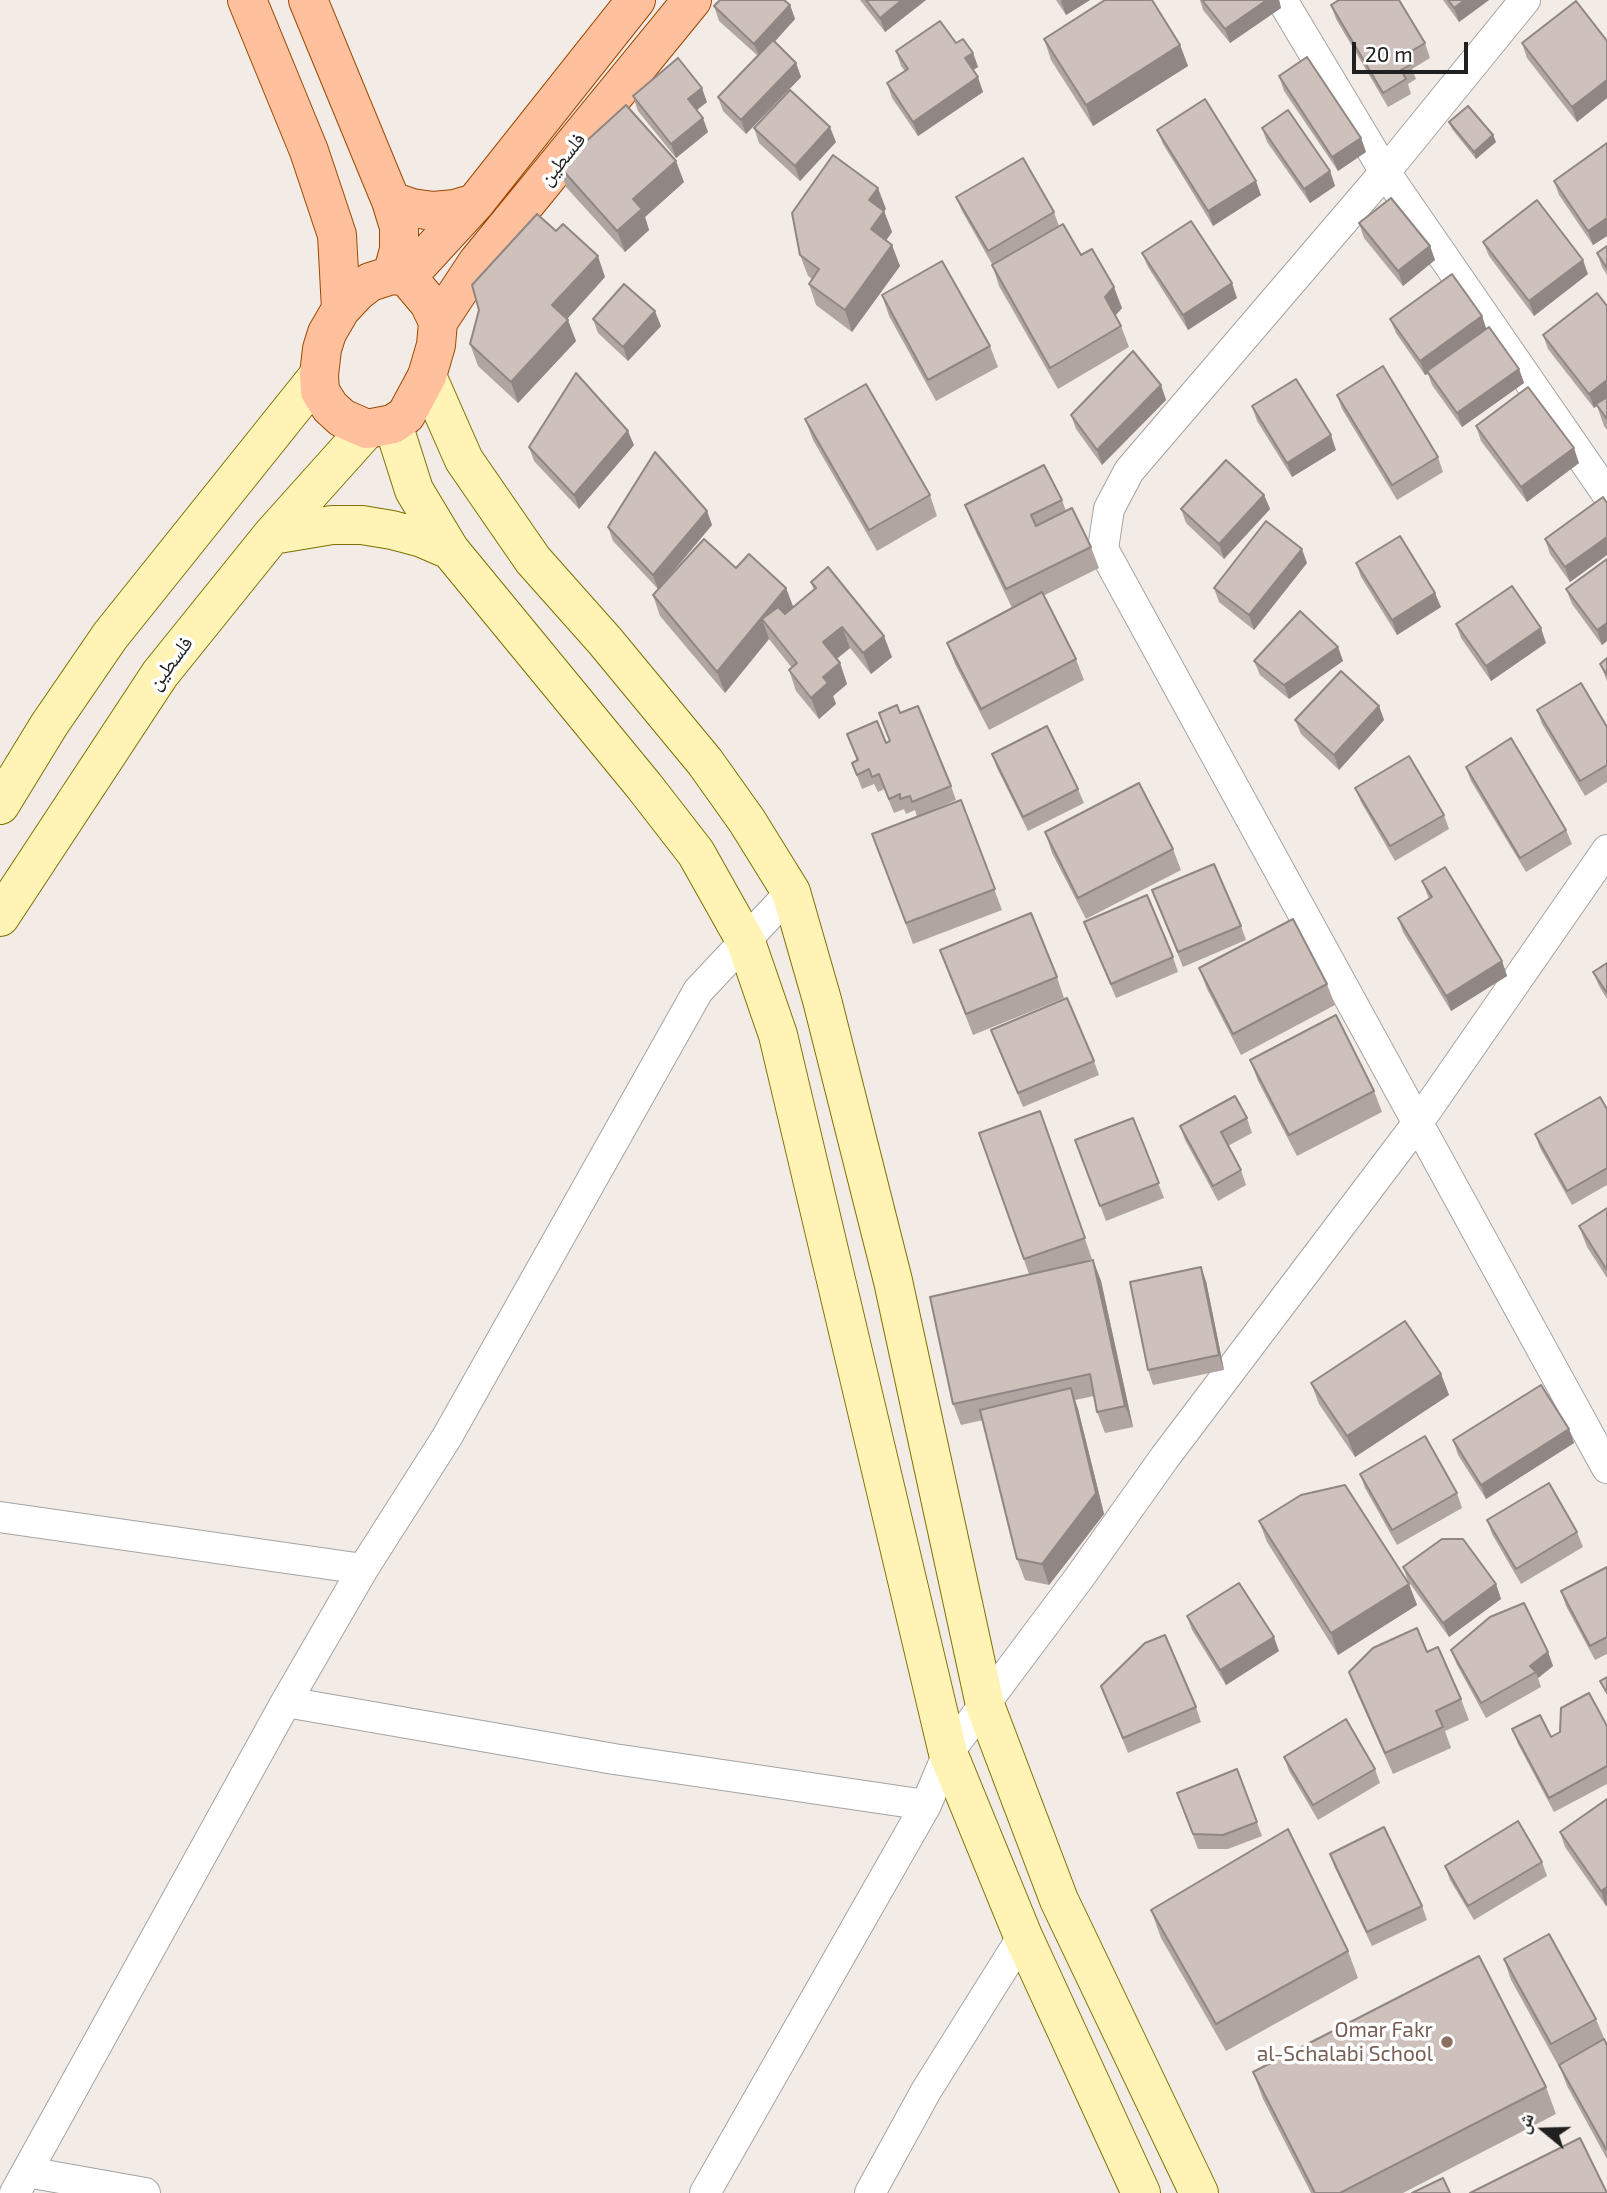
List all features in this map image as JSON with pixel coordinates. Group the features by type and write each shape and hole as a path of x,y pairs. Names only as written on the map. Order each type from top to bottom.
{"main road":[{"path":"247,0 309,151 337,235 341,309"},
{"path":"308,0 391,201 399,227 400,276 429,303 438,322 436,345 427,376 406,415 380,426 341,418 320,391 319,374 327,333 341,309 357,292 370,282 400,276"},
{"name":"فلسطين","path":"400,276 475,203 636,0"},
{"name":"فلسطين","path":"438,322 477,263 692,0"},
{"path":"391,201 433,211 475,203"}],"street":[{"path":"1282,0 1385,172 1607,494"},
{"path":"1524,0 1385,172 1129,471 1109,509 1103,549 1607,1468"},
{"path":"0,805 49,725 110,636 319,374"},
{"path":"427,376 464,460 533,560 605,640 705,762 747,821 791,892 822,1000 893,1281 985,1705 1059,1900 1199,2193"},
{"path":"380,426 450,550 696,853 746,942 778,1035 948,1753 1023,1936 1132,2187"},
{"name":"فلسطين","path":"0,917 160,674 272,535 380,426"},
{"path":"272,535 331,525 362,525 422,538 450,550"},
{"path":"705,2193 926,1805 948,1753 1079,1578 1165,1457 1417,1124 1607,850"},
{"path":"145,2193 21,2182 286,1702 363,1569 447,1437 698,991 791,892"},
{"path":"0,1517 363,1569"},
{"path":"286,1702 614,1759 926,1805"},
{"path":"870,2193 926,2091 1023,1936"}],"building":[{"path":"720,0 784,0 790,5 754,44 714,6"},
{"path":"866,0 902,0 880,18"},
{"path":"1105,0 1152,0 1180,45 1086,105 1044,39"},
{"path":"1202,0 1267,0 1225,29"},
{"path":"1339,0 1399,0 1425,43 1405,55 1410,65 1401,70 1406,79 1383,93 1331,5"},
{"path":"1448,0 1465,0 1454,8"},
{"path":"1576,1 1607,41 1607,80 1572,107 1522,43"},
{"path":"940,21 956,43 963,39 973,53 965,58 978,77 913,122 887,83 908,69 896,51"},
{"path":"773,40 796,63 741,120 718,97"},
{"path":"1307,57 1361,138 1332,157 1279,76"},
{"path":"678,58 702,88 688,99 703,118 671,144 633,96"},
{"path":"790,90 830,127 795,166 754,128"},
{"path":"1205,99 1256,181 1208,211 1157,130"},
{"path":"626,105 676,161 633,199 642,209 617,231 559,166"},
{"path":"1468,106 1493,135 1474,152 1449,122"},
{"path":"1288,110 1330,171 1304,189 1262,128"},
{"path":"1607,143 1607,218 1588,231 1554,181"},
{"path":"833,155 878,188 869,200 884,211 871,229 892,245 845,310 809,284 819,269 800,255 792,213"},
{"path":"1023,158 1054,212 988,251 956,197"},
{"path":"1391,198 1430,246 1398,271 1359,223"},
{"path":"1537,200 1583,260 1529,301 1483,242"},
{"path":"537,214 556,231 563,224 598,256 552,305 568,320 511,382 470,344 479,310 472,285"},
{"path":"1191,221 1232,283 1183,315 1142,253"},
{"path":"1063,224 1081,255 1092,249 1114,287 1105,297 1121,326 1050,368 992,265"},
{"path":"1607,246 1607,268 1597,253"},
{"path":"942,261 990,346 928,380 882,295"},
{"path":"1452,274 1482,316 1420,361 1390,319"},
{"path":"624,284 655,311 623,347 593,319"},
{"path":"1597,293 1607,306 1607,380 1589,394 1543,335"},
{"path":"1489,327 1519,369 1457,413 1427,371"},
{"path":"1133,351 1161,385 1097,450 1071,415"},
{"path":"1383,366 1438,457 1392,485 1337,395"},
{"path":"576,373 628,431 574,495 529,447"},
{"path":"1296,379 1331,435 1287,463 1252,406"},
{"path":"866,384 930,495 869,530 805,419"},
{"path":"1528,387 1574,448 1521,487 1476,426"},
{"path":"1607,397 1607,419 1596,404"},
{"path":"655,452 707,511 653,575 608,527"},
{"path":"1226,460 1264,495 1219,544 1181,509"},
{"path":"1044,465 1062,500 1031,515 1036,526 1072,508 1091,547 1006,589 965,505"},
{"path":"1603,497 1607,503 1607,537 1565,567 1545,539"},
{"path":"1266,521 1302,549 1249,615 1214,588"},
{"path":"1400,536 1435,593 1392,620 1356,563"},
{"path":"704,539 736,568 749,554 786,588 717,672 653,595"},
{"path":"1607,559 1607,623 1597,630 1566,589"},
{"path":"828,567 884,636 863,653 842,627 823,642 840,663 823,677 828,683 811,698 789,670 797,663 762,619 778,607 785,614 816,588 811,582"},
{"path":"1512,586 1541,628 1486,666 1456,624"},
{"path":"1042,592 1076,659 981,709 947,643"},
{"path":"1300,611 1338,647 1284,685 1254,661"},
{"path":"1607,658 1607,675 1600,664"},
{"path":"1341,671 1379,706 1334,755 1295,720"},
{"path":"1581,683 1607,727 1607,765 1580,781 1537,710"},
{"path":"897,705 900,713 918,706 951,786 912,802 910,796 900,799 900,794 889,799 879,774 872,777 869,769 857,775 852,763 858,760 847,734 877,721 886,743 890,741 879,713"},
{"path":"1047,726 1078,789 1023,817 992,754"},
{"path":"1511,738 1566,830 1520,858 1466,767"},
{"path":"1409,756 1444,815 1390,846 1355,788"},
{"path":"1139,783 1173,849 1078,898 1045,832"},
{"path":"961,800 995,889 906,923 872,834"},
{"path":"1214,864 1241,926 1178,952 1152,890"},
{"path":"1445,867 1502,961 1446,996 1398,918 1432,897 1422,881"},
{"path":"1147,895 1173,957 1111,984 1084,922"},
{"path":"1031,913 1057,977 966,1014 940,950"},
{"path":"1293,919 1327,984 1233,1034 1199,968"},
{"path":"1607,963 1607,993 1593,972"},
{"path":"1067,998 1094,1061 1018,1093 991,1030"},
{"path":"1336,1015 1374,1091 1289,1135 1250,1060"},
{"path":"1235,1096 1247,1118 1221,1132 1241,1170 1213,1186 1180,1126"},
{"path":"1600,1097 1607,1109 1607,1168 1567,1191 1535,1134"},
{"path":"1040,1111 1085,1238 1024,1259 979,1133"},
{"path":"1133,1118 1159,1183 1100,1206 1075,1140"},
{"path":"1607,1208 1607,1270 1579,1226"},
{"path":"1093,1260 1125,1406 1097,1412 1090,1374 953,1404 930,1297"},
{"path":"1201,1267 1219,1355 1148,1370 1130,1282"},
{"path":"1405,1321 1441,1374 1347,1436 1311,1383"},
{"path":"1541,1385 1569,1429 1481,1485 1453,1440"},
{"path":"1071,1388 1096,1493 1042,1564 1017,1559 980,1410"},
{"path":"1425,1436 1457,1493 1392,1530 1360,1474"},
{"path":"1549,1483 1577,1532 1516,1569 1487,1520"},
{"path":"1345,1485 1409,1584 1331,1633 1259,1521 1301,1495"},
{"path":"1442,1539 1463,1539 1496,1584 1443,1623 1403,1567"},
{"path":"1607,1567 1607,1637 1590,1646 1561,1591"},
{"path":"1239,1583 1274,1637 1220,1670 1187,1616"},
{"path":"1524,1603 1548,1652 1530,1666 1536,1672 1481,1703 1451,1650 1490,1617"},
{"path":"1417,1628 1427,1652 1438,1647 1461,1699 1436,1711 1443,1727 1385,1753 1349,1672 1373,1648"},
{"path":"1165,1635 1196,1707 1123,1738 1101,1686 1145,1643"},
{"path":"1607,1677 1607,1693 1600,1681"},
{"path":"1589,1693 1607,1726 1607,1766 1549,1798 1512,1729 1540,1715 1551,1737 1560,1732 1561,1708"},
{"path":"1346,1719 1375,1769 1313,1805 1284,1757"},
{"path":"1237,1769 1257,1822 1223,1835 1193,1834 1177,1793"},
{"path":"1607,1799 1607,1887 1601,1891 1560,1832"},
{"path":"1518,1821 1542,1862 1468,1906 1445,1866"},
{"path":"1384,1827 1422,1906 1367,1932 1330,1854"},
{"path":"1288,1829 1348,1951 1216,2024 1151,1910"},
{"path":"1549,1934 1596,2019 1551,2044 1504,1959"},
{"path":"1479,1956 1546,2087 1340,2193 1315,2193 1253,2072"},
{"path":"1604,2039 1607,2045 1607,2149 1559,2065"},
{"path":"1580,2138 1607,2193 1470,2193"},
{"path":"1443,2178 1450,2193 1412,2193"}],"place":[{"name":"Omar Fakr al-Schalabi School","path":"1447,2042"}]}
